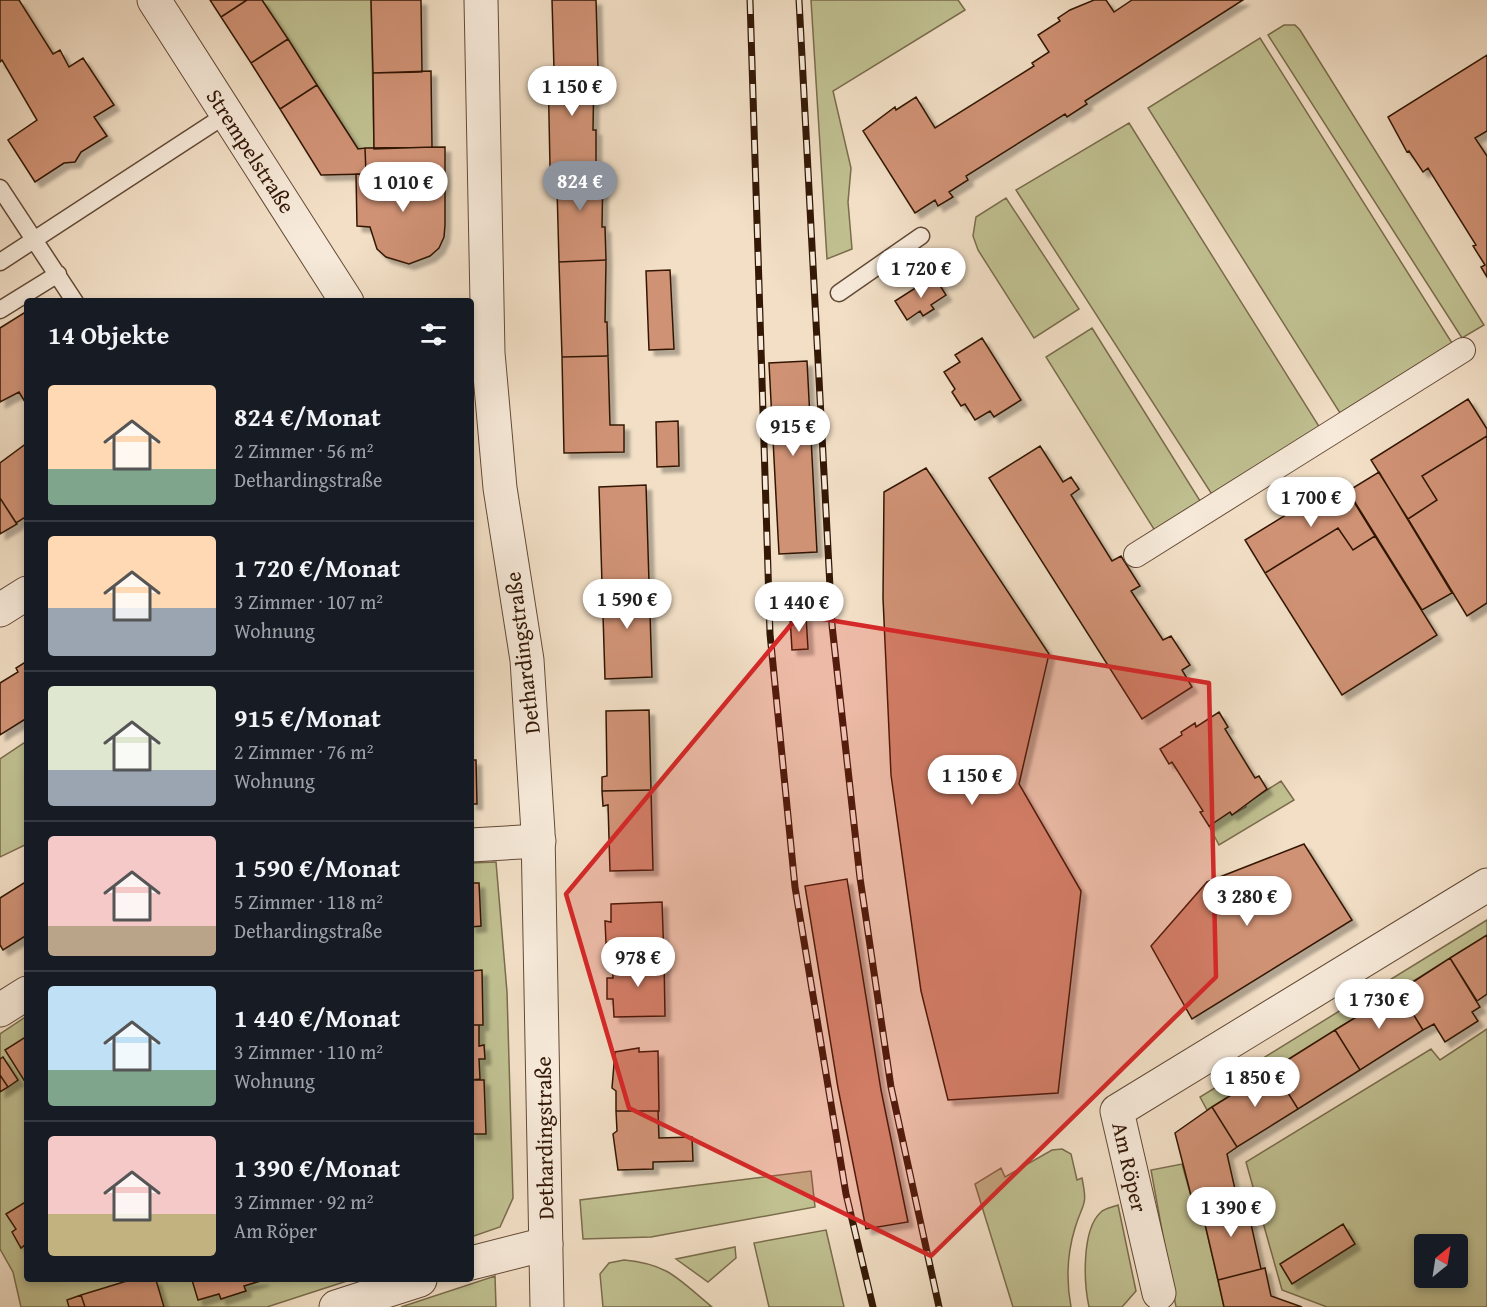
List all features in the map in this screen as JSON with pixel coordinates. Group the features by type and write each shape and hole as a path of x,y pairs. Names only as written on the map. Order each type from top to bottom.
{"street":[{"name":"Strempelstraße","path":"154,0 345,298"},
{"name":"Dethardingstraße","path":"481,0 479,354 527,660 539,841 547,1307"},
{"path":"1136,555 1463,350"},
{"path":"0,610 24,594"},
{"path":"474,844 539,841"},
{"name":"Am Röper","path":"1159,1293 1117,1111 1487,885"},
{"path":"0,1010 24,995"},
{"path":"474,1262 546,1244"},
{"path":"336,1307 414,1282"}],"lane":[{"path":"0,262 227,114"},
{"path":"0,188 73,298"},
{"path":"839,293 921,236"},
{"path":"0,310 58,274"}],"highlighted area":[{"path":"799,615 1209,683 1216,977 931,1256 629,1108 566,894"}],"green space":[{"path":"262,0 371,0 374,149 358,149"},
{"path":"811,0 958,0 965,10 833,91 851,168 848,202 852,249 827,259"},
{"path":"1284,25 1295,25 1300,30 1484,325 1462,338 1268,35"},
{"path":"1260,38 1452,343 1340,413 1148,108"},
{"path":"1129,123 1320,428 1213,496 1016,190"},
{"path":"1006,198 1079,309 1034,338 978,250 973,236 976,217"},
{"path":"1092,328 1202,504 1157,534 1046,357"},
{"path":"24,743 24,845 0,857 0,759"},
{"path":"1281,781 1294,800 1219,845 1209,826 1230,812 1232,815 1246,807 1245,804"},
{"path":"496,862 507,992 513,1198 500,1227 474,1236 474,863"},
{"path":"1487,920 1487,935 1207,1110 1200,1097"},
{"path":"24,1018 24,1282 344,1282 267,1307 21,1307 13,1272 0,1249 0,1034"},
{"path":"1487,1029 1487,1307 1327,1307 1282,1290 1246,1162 1431,1049 1440,1060"},
{"path":"1062,1149 1071,1154 1077,1180 1082,1178 1085,1195 1072,1238 1069,1257 1068,1287 1071,1307 1013,1307 975,1184 1001,1168 1005,1177 1052,1150"},
{"path":"1182,1164 1194,1207 1201,1207 1224,1307 1176,1307 1151,1170"},
{"path":"811,1171 815,1207 651,1237 583,1239 580,1200"},
{"path":"1118,1205 1136,1291 1122,1307 1089,1307 1085,1272 1090,1231 1101,1212"},
{"path":"826,1230 844,1307 769,1307 754,1243"},
{"path":"735,1247 736,1258 708,1282 676,1259"},
{"path":"624,1260 652,1265 663,1270 682,1281 712,1307 603,1307 600,1274 609,1263"},
{"path":"495,1276 496,1307 401,1307"}],"building":[{"path":"0,0 19,0 53,54 60,50 69,67 83,58 114,105 94,117 107,136 81,152 75,162 64,163 35,182 8,140 37,120 2,60 0,62"},
{"path":"210,0 247,0 221,17"},
{"path":"247,0 262,0 288,39 251,63 221,17"},
{"path":"371,0 421,0 422,72 373,73"},
{"path":"552,0 596,0 598,68 554,69"},
{"path":"1094,0 1106,0 1114,12 1132,0 1243,0 1085,101 1087,104 1067,117 1065,114 966,176 968,180 949,192 953,197 938,206 935,200 915,213 863,131 895,107 896,110 916,97 935,128 1034,66 1032,63 1049,52 1038,35 1060,21 1058,18 1070,10"},
{"path":"288,39 317,85 280,109 251,63"},
{"path":"1487,55 1487,131 1475,138 1487,156 1487,277 1481,267 1485,265 1473,246 1476,245 1428,168 1423,172 1409,151 1407,152 1388,117"},
{"path":"598,68 594,70 593,130 596,130 596,164 603,165 550,166 548,69"},
{"path":"431,71 432,147 374,149 373,73"},
{"path":"317,85 358,149 365,148 366,174 321,175 280,109"},
{"path":"445,147 445,173 366,174 365,148"},
{"path":"603,165 602,227 605,227 606,260 559,262 557,188 551,188 550,166"},
{"path":"445,173 444,237 439,248 430,256 409,264 386,257 377,249 370,227 357,226 356,174"},
{"path":"606,260 605,322 607,322 608,356 562,357 559,262"},
{"path":"670,270 674,349 649,350 646,271"},
{"path":"934,276 946,295 931,305 934,309 923,316 920,311 907,320 895,301"},
{"path":"24,313 24,400 19,392 0,402 0,328"},
{"path":"982,338 1021,400 994,417 990,411 975,420 965,404 961,406 952,392 955,389 944,372 960,362 955,355"},
{"path":"608,356 610,425 624,425 624,452 564,453 562,357"},
{"path":"807,361 817,552 779,554 769,363"},
{"path":"1468,399 1487,429 1487,436 1422,476 1437,500 1408,519 1371,460"},
{"path":"678,421 679,466 657,467 656,422"},
{"path":"1487,436 1487,603 1467,616 1408,519 1437,500 1422,476"},
{"path":"24,445 24,518 16,523 0,498 0,463"},
{"path":"1040,446 1063,482 1071,477 1079,489 1071,495 1112,561 1121,556 1140,586 1131,591 1163,640 1171,636 1190,665 1182,670 1192,687 1142,719 989,478"},
{"path":"926,468 1049,654 1019,784 1081,891 1058,1093 948,1100 921,991 891,775 883,598 884,492"},
{"path":"1379,472 1452,593 1422,610 1348,491"},
{"path":"1341,481 1375,536 1353,550 1338,528 1265,573 1245,540"},
{"path":"646,485 649,582 602,583 599,487"},
{"path":"0,498 17,524 0,534"},
{"path":"1338,528 1353,550 1375,536 1437,635 1342,695 1265,573"},
{"path":"649,582 652,677 605,679 602,583"},
{"path":"806,616 808,649 792,650 790,617"},
{"path":"24,663 24,720 0,735 0,683 18,672 16,668"},
{"path":"649,710 651,790 602,791 602,777 607,776 606,711"},
{"path":"1219,712 1228,727 1225,729 1255,778 1259,776 1267,789 1232,815 1230,812 1209,826 1200,812 1203,811 1172,762 1169,764 1160,749 1182,735 1181,732 1195,723 1196,727"},
{"path":"474,760 476,760 477,804 474,804"},
{"path":"651,790 653,870 610,871 608,805 603,806 602,791"},
{"path":"1304,844 1352,920 1192,1019 1151,946 1207,882"},
{"path":"847,879 881,1090 908,1222 866,1229 838,1088 805,886"},
{"path":"24,883 24,937 3,950 0,945 0,898"},
{"path":"474,883 479,883 481,926 474,927"},
{"path":"662,902 664,959 612,960 612,942 606,943 605,921 611,922 611,904"},
{"path":"1487,935 1487,994 1477,1001 1450,958"},
{"path":"1450,958 1480,1007 1472,1012 1478,1021 1445,1042 1434,1024 1423,1030 1399,991"},
{"path":"664,959 665,1016 614,1017 613,999 607,999 607,978 613,978 612,960"},
{"path":"482,970 483,1025 474,1025 474,971"},
{"path":"1399,991 1423,1030 1360,1070 1335,1030"},
{"path":"474,1025 479,1025 479,1046 484,1045 485,1059 479,1059 480,1079 474,1080"},
{"path":"1335,1030 1360,1070 1298,1109 1273,1069"},
{"path":"24,1038 24,1080 5,1050"},
{"path":"639,1048 639,1052 658,1051 659,1111 616,1111 616,1091 612,1088 615,1052"},
{"path":"3,1057 18,1080 8,1087 0,1075 0,1059"},
{"path":"1273,1069 1298,1109 1237,1147 1212,1107"},
{"path":"0,1075 8,1087 0,1092"},
{"path":"474,1080 484,1080 486,1134 474,1134"},
{"path":"1212,1107 1237,1147 1227,1154 1237,1198 1194,1207 1175,1133"},
{"path":"616,1111 658,1111 659,1138 692,1137 693,1161 653,1162 653,1169 618,1170 613,1134 617,1131"},
{"path":"1245,1197 1261,1269 1218,1280 1201,1207"},
{"path":"24,1203 24,1246 21,1248 12,1232 16,1229 6,1214"},
{"path":"1343,1224 1355,1244 1292,1284 1280,1264"},
{"path":"1265,1268 1271,1296 1302,1307 1224,1307 1218,1280"},
{"path":"123,1282 157,1282 164,1307 85,1307 81,1295"},
{"path":"193,1282 257,1282 244,1286 246,1291 221,1299 219,1294 198,1300"},
{"path":"81,1295 85,1307 69,1307 67,1300"}],"railway":[{"path":"750,0 770,634 795,887 846,1194 873,1307"},
{"path":"799,0 832,625 860,878 891,1087 939,1307"}]}
